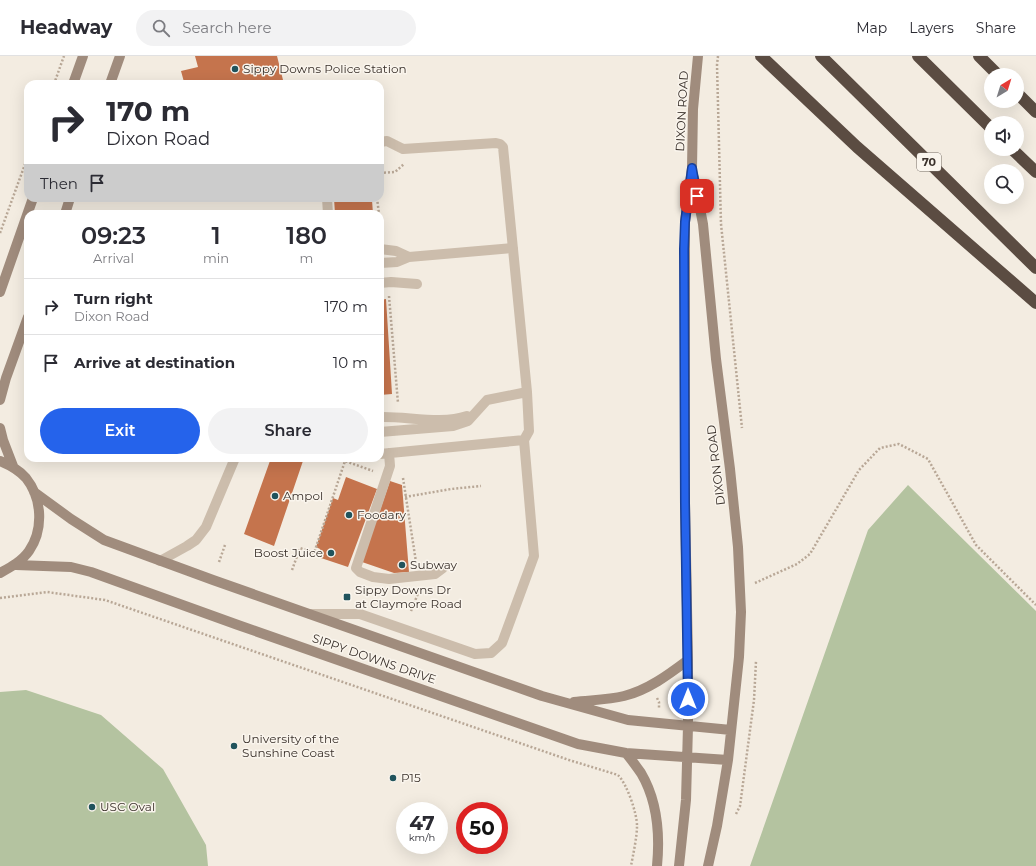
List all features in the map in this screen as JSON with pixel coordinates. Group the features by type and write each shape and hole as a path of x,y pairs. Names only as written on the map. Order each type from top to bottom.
{"highway":[{"path":"761,56 857,147 1036,303"},
{"name":"70","path":"821,56 1036,268"},
{"path":"918,56 984,121"},
{"path":"979,56 991,68"},
{"path":"987,56 994,68"},
{"path":"1024,101 1036,112"},
{"path":"1019,156 1036,172"}],"main road":[{"path":"74,80 83,56"},
{"path":"111,80 120,56"},
{"name":"DIXON ROAD","path":"679,866 686,800 688,757 685,503 685,229 692,168 693,109 698,56"},
{"name":"DIXON ROAD","path":"692,168 703,224 716,359 738,547 741,612 739,657 724,792 718,826 708,866"},
{"path":"0,292 24,224"},
{"path":"0,400 6,378 24,329"},
{"path":"0,428 13,466"},
{"path":"0,461 13,466 26,478 34,492 40,512 38,532 30,550 16,565 0,573"},
{"name":"SIPPY DOWNS DRIVE","path":"34,492 70,519 104,540 542,696 568,702 628,720 731,730"},
{"name":"SIPPY DOWNS DRIVE","path":"16,565 71,567 91,572 578,744 626,753 728,760"},
{"path":"568,702 623,696 637,692 652,685 688,660"},
{"path":"626,753 641,774 650,793 655,811 659,845 657,866"}],"lane":[{"path":"310,614 360,614 475,654 491,653 502,643 534,556 524,440 529,431 527,392 502,147 500,144 496,143 403,150 397,145 387,141 384,141"},
{"path":"384,263 397,262 409,257 513,248"},
{"path":"384,250 396,251 409,257"},
{"path":"384,283 391,282 417,284"},
{"path":"384,432 453,426 468,421 487,400 527,392"},
{"path":"384,417 421,420 455,419 465,417 479,410"},
{"path":"443,568 435,574 389,579 373,578 360,572 356,568 390,466 385,453 524,440"},
{"path":"160,561 196,540 206,527 232,462"}],"path":[{"path":"55,80 64,56"},
{"path":"718,56 721,224 743,436"},
{"path":"384,173 394,172 404,164 410,164"},
{"path":"0,233 24,167"},
{"path":"754,576 754,584 797,564 810,554 859,470 880,448 899,444 928,459 976,545 1036,605"},
{"path":"292,570 300,548 314,553 345,462"},
{"path":"348,462 404,482"},
{"path":"405,497 451,489 481,486"},
{"path":"219,562 225,545"},
{"path":"0,598 47,592 105,600 569,760 618,775 624,780 631,800 637,826 631,866"},
{"path":"656,694 660,702 659,711"},
{"path":"724,792 741,794"}],"green space":[{"path":"908,485 1036,611 1036,866 750,866 868,530"},
{"name":"USC Oval","path":"26,690 101,715 163,769 206,845 208,866 0,866 0,692"}],"building":[{"name":"Sippy Downs Police Station","path":"195,56 277,56 283,80 183,80 181,71 198,67"},
{"path":"334,202 372,202 373,210 335,210"},
{"path":"384,299 386,299 392,394 384,395"},
{"name":"Ampol","path":"270,462 303,462 274,546 244,534"},
{"path":"346,477 377,489 348,567 318,557 320,549 316,547 333,498 338,500"},
{"path":"390,481 402,485 409,572 394,573 362,562"}],"place":[{"name":"Sippy Downs Police Station","path":"235,69"},
{"name":"Ampol","path":"275,496"},
{"name":"Foodary","path":"349,515"},
{"name":"Boost Juice","path":"331,553"},
{"name":"Subway","path":"402,565"},
{"name":"Sippy Downs Dr at Claymore Road","path":"347,597"},
{"name":"University of the Sunshine Coast","path":"234,746"},
{"name":"P15","path":"393,778"},
{"name":"USC Oval","path":"92,807"}],"route":[{"path":"688,699 685,503 684,249 685,222 692,168 697,196"}]}
